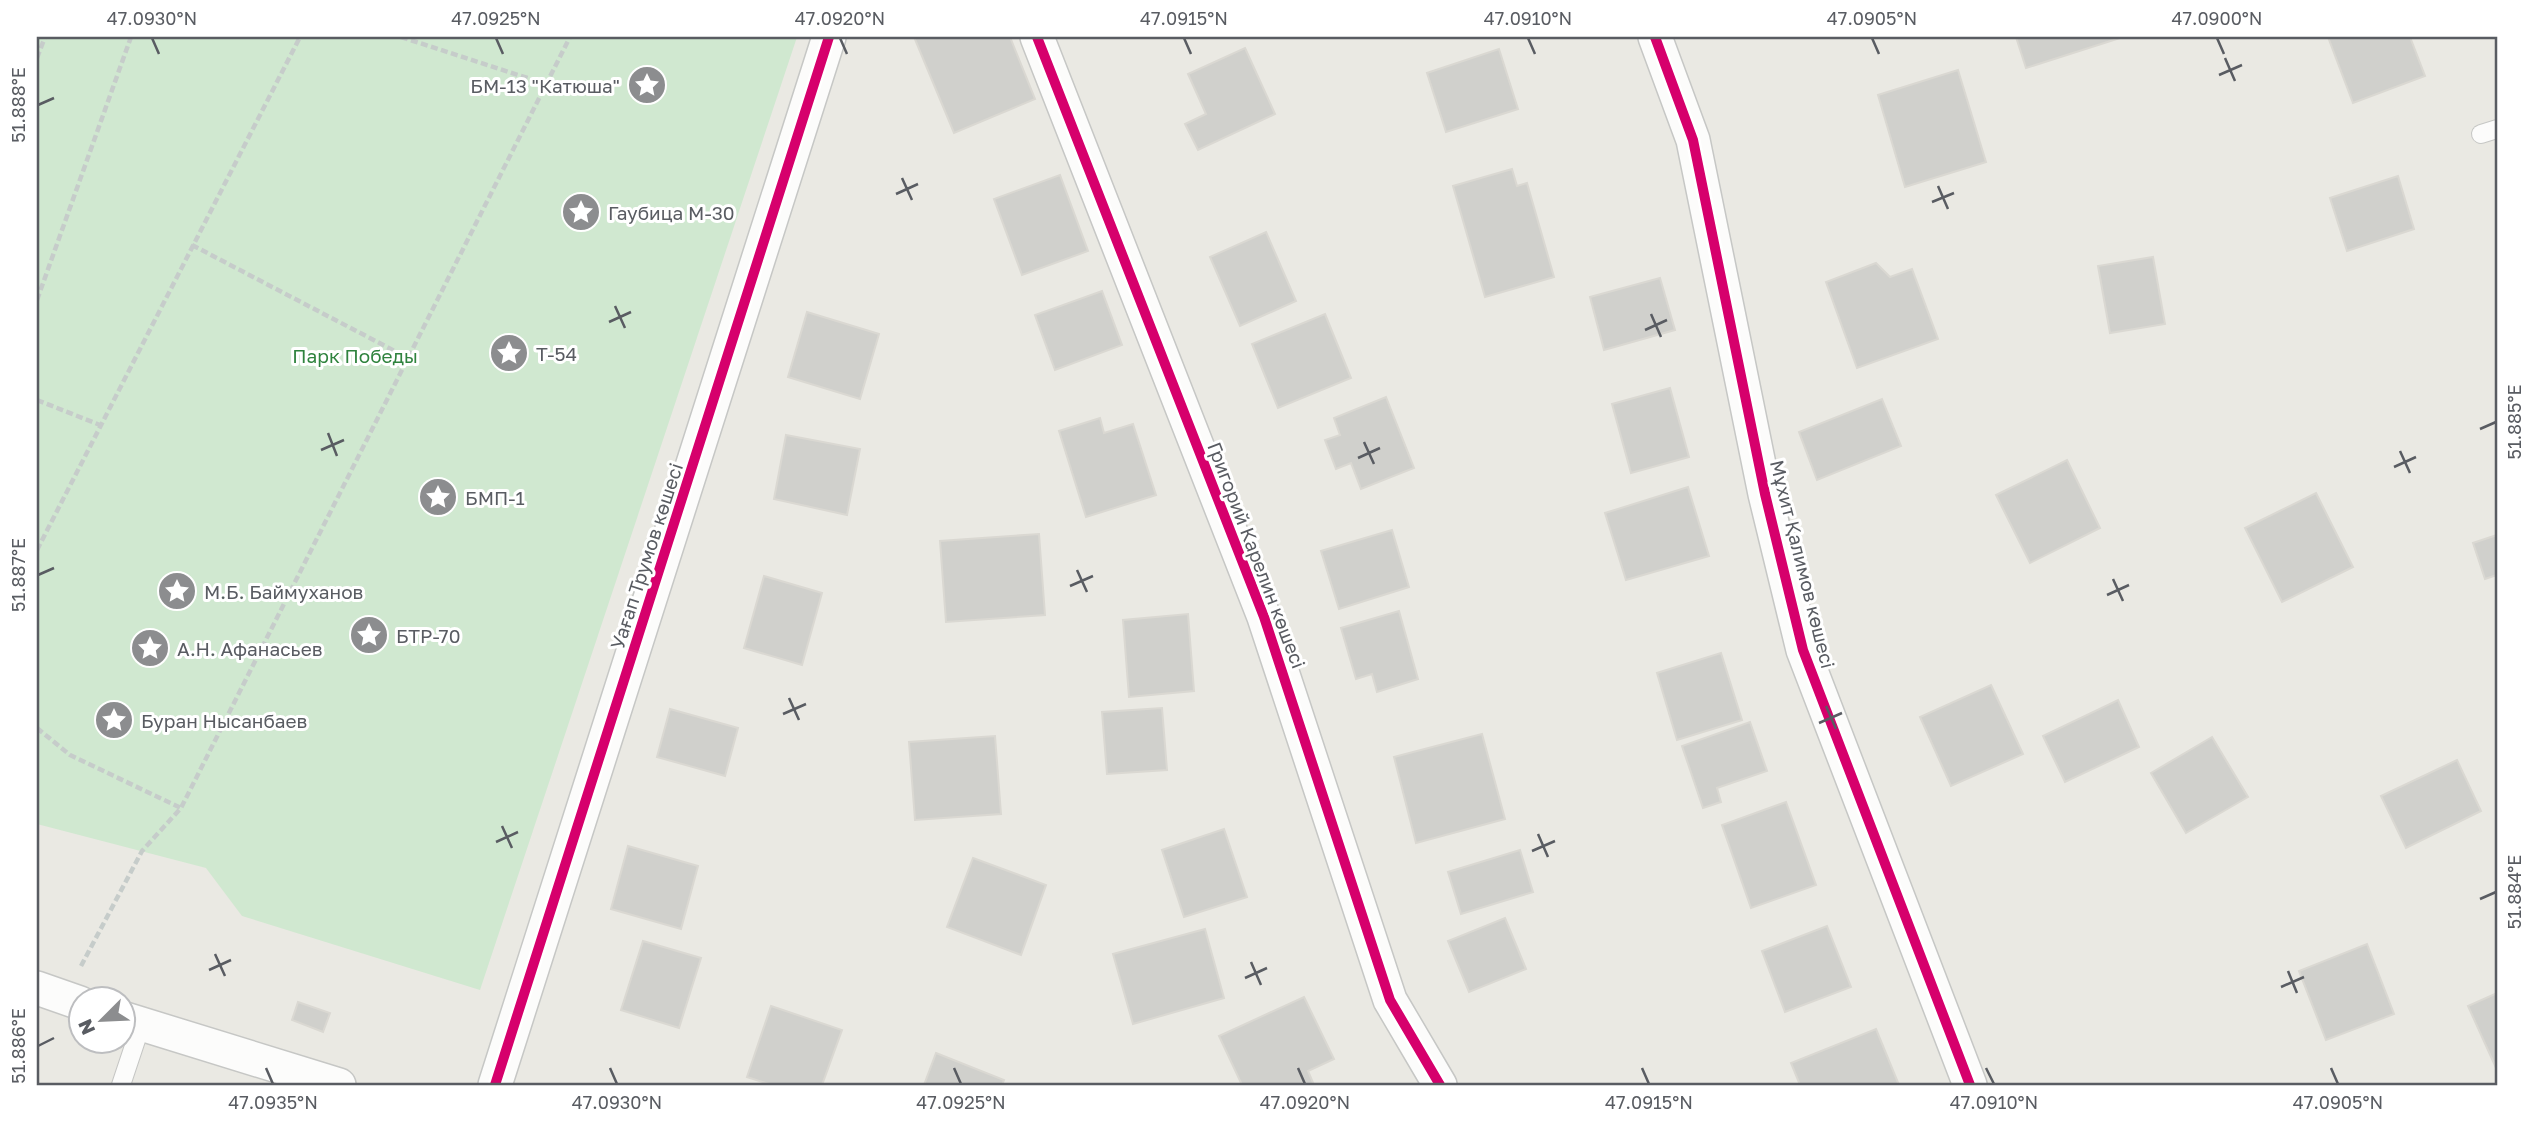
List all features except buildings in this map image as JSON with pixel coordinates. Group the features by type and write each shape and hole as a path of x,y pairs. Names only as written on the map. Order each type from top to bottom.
{"street":[{"name":"Уағап Трумов көшесі","path":"495,1085 829,37"},
{"name":"Григорий Карелин көшесі","path":"1037,37 1264,617 1390,1000 1440,1085"},
{"name":"Мұхит Қалимов көшесі","path":"1655,37 1693,140 1765,494 1803,650 1970,1085"},
{"path":"136,1022 339,1085"}],"lane":[{"path":"121,1085 126,1056"}],"path":[{"path":"37,58 45,37"},
{"path":"37,300 131,37"},
{"path":"37,550 300,37"},
{"path":"401,37 546,84"},
{"path":"60,996 142,851 181,808 570,37"},
{"path":"192,245 408,358"},
{"path":"37,400 100,425"},
{"path":"37,728 70,755 181,808"}],"green space":[{"name":"Парк Победы","path":"37,37 797,37 480,990 242,916 206,868 37,824"}],"cycle path":[{"path":"495,1085 829,37"},
{"path":"1037,37 1264,617 1390,1000 1440,1085"},
{"path":"1655,37 1693,140 1765,494 1803,650 1970,1085"}],"place":[{"name":"БМ-13 \"Катюша\"","path":"647,85"},
{"name":"Гаубица М-30","path":"581,212"},
{"name":"Т-54","path":"509,353"},
{"name":"БМП-1","path":"438,497"},
{"name":"М.Б. Баймуханов","path":"177,591"},
{"name":"БТР-70","path":"369,635"},
{"name":"А.Н. Афанасьев","path":"150,648"},
{"name":"Буран Нысанбаев","path":"114,720"}]}
